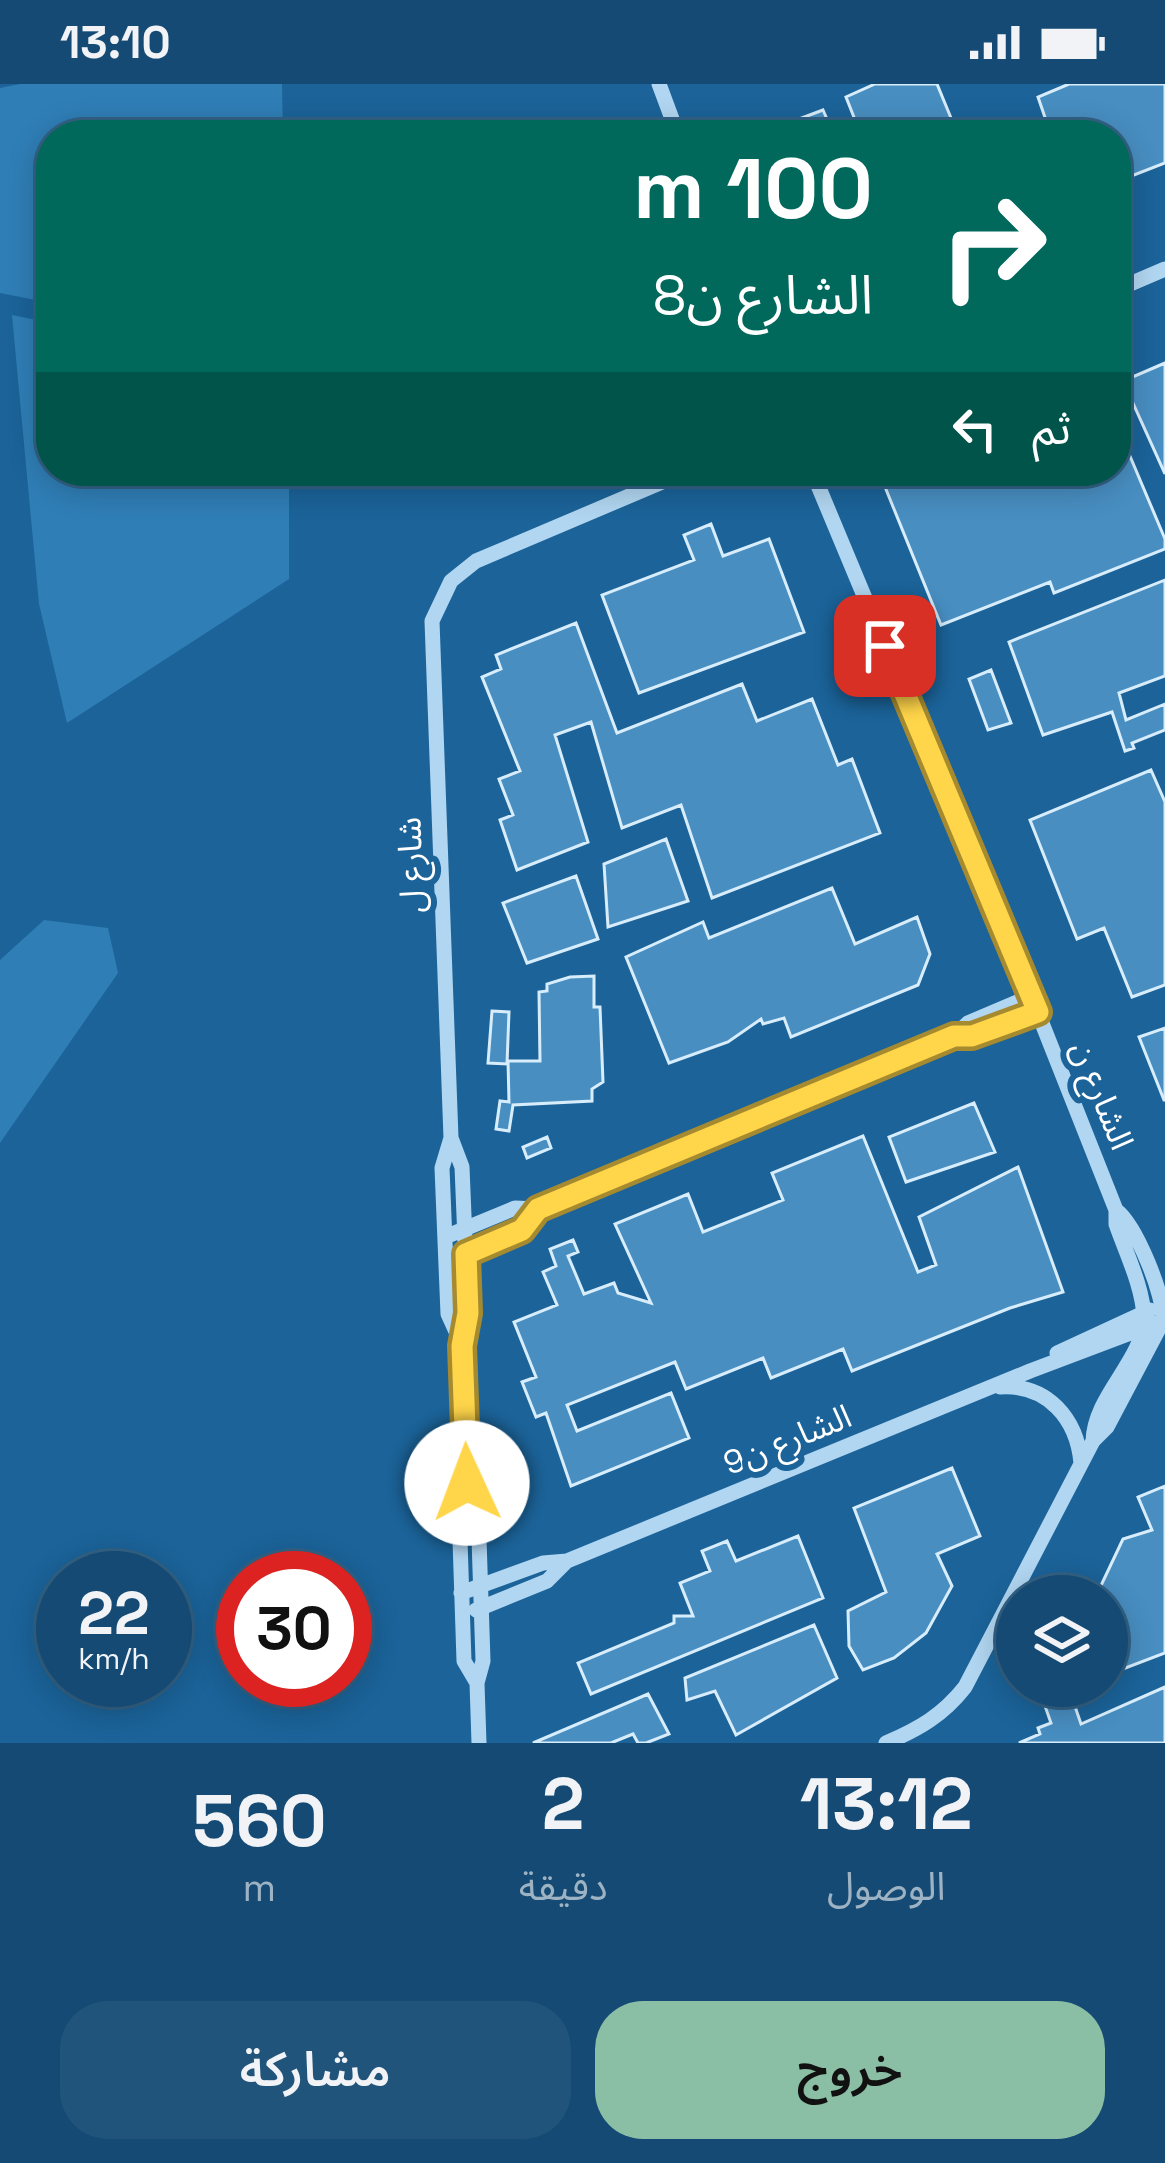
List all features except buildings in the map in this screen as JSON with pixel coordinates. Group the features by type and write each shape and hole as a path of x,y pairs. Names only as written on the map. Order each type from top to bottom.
{"street":[{"path":"659,84 672,120"},
{"path":"1131,284 1165,269"},
{"name":"شارع ل","path":"477,1683 464,1660 459,1510 467,1483 462,1346 468,1313 462,1167 451,1138 430,637 443,592 476,561 653,486"},
{"name":"الشارع ن","path":"818,486 1116,1210 1143,1321"},
{"path":"445,1237 515,1208 538,1209 954,1036 968,1023 1031,996"},
{"path":"954,1036 972,1036 1038,1012"},
{"name":"شارع ل","path":"451,1138 442,1168 448,1314 462,1346"},
{"path":"446,1261 522,1230 538,1209"},
{"name":"الشارع ن","path":"1116,1210 1127,1218 1164,1312"},
{"path":"886,1743 932,1721 965,1687 1164,1312"},
{"name":"الشارع ن9","path":"463,1615 547,1581 567,1562 1164,1312"},
{"path":"1093,1441 1093,1420 1143,1321"},
{"path":"991,1388 1014,1386 1055,1404 1070,1421 1082,1465"},
{"name":"شارع ل","path":"467,1483 478,1508 483,1661 477,1683 478,1743"},
{"name":"الشارع ن9","path":"461,1592 543,1562 567,1562"}],"shaded area":[{"path":"20,84 282,84 283,120 36,120 36,300 0,293 0,88"},
{"path":"12,315 36,320 36,486 289,486 289,579 67,723 39,604"},
{"path":"44,920 108,928 118,973 0,1143 0,960"}],"route":[{"path":"467,1483 462,1346 468,1313 466,1254 522,1230 538,1209 954,1036 972,1036 1038,1012 885,646"}]}
